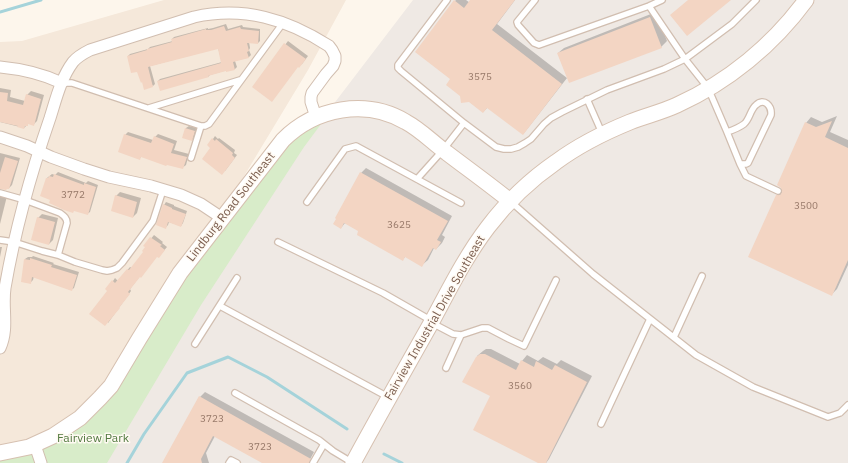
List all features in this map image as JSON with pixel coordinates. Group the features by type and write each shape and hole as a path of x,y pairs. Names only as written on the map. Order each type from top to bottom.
{"street":[{"name":"Fairview Industrial Drive Southeast","path":"353,463 463,265 488,227 510,201 533,179 574,149 602,134 676,105 708,88 742,66 759,52 782,29 806,0"},
{"path":"0,348 5,330 2,291 24,200 38,152 62,82 76,58 90,50 194,17 210,14 240,13 270,18 302,30 329,46 335,56 334,66 312,93 311,102 316,117"},
{"path":"0,67 30,72 62,82"},
{"name":"Lindburg Road Southeast","path":"0,453 29,447 53,436 80,418 111,386 180,273 283,140 297,128 316,117 330,112 352,109 376,110 396,116 419,130 510,201"},
{"path":"0,137 27,146 51,157 109,177 181,195 211,210 222,218"},
{"path":"35,445 41,463"}],"lane":[{"path":"448,0 398,64 398,68 464,123 496,147 504,149 518,147 531,138 551,118 587,99 664,69 685,58 732,24 756,0"},
{"path":"535,0 517,22 534,44 539,45 662,0"},
{"path":"649,6 708,88 746,176 778,191"},
{"path":"62,82 73,83 201,126 205,126 209,124 283,23"},
{"path":"150,108 241,80"},
{"path":"587,99 602,134"},
{"path":"727,132 744,124 748,120 754,106 760,102 767,103 770,107 771,115 748,163 740,164"},
{"path":"417,179 443,150 464,123"},
{"path":"192,158 201,126"},
{"path":"307,202 345,149 356,146 460,203"},
{"path":"0,240 14,242 102,270 112,270 117,268 122,263 153,221 163,190"},
{"path":"0,193 24,200 65,216 66,223 58,255"},
{"path":"510,201 593,274 696,355 753,387 828,417 840,413 848,405"},
{"path":"278,242 384,293 453,334 461,335 482,328 488,328 524,346 556,280"},
{"path":"674,337 702,276"},
{"path":"195,344 237,278"},
{"path":"220,306 389,398"},
{"path":"600,424 650,319"},
{"path":"446,368 461,335"},
{"path":"235,393 319,440 333,451 353,463"},
{"path":"313,463 324,444"},
{"path":"229,463 231,460 237,463"}],"shaded area":[{"path":"164,0 346,0 308,70 71,463 0,463 0,42 22,41"},
{"path":"413,0 848,0 848,463 101,463 210,266"}],"green space":[{"name":"Fairview Park","path":"330,112 304,147 201,305 107,463 0,463 0,453 80,418 276,149"}],"building":[{"path":"454,0 464,8 470,0 515,0 492,30 562,84 523,135 487,108 483,113 469,102 461,103 460,96 446,85 450,79 415,52"},
{"path":"688,0 731,0 687,36 670,15"},
{"path":"650,17 662,48 569,83 557,53"},
{"path":"224,26 226,31 240,27 241,29 259,31 258,44 247,43 249,58 233,62 235,70 208,76 209,77 160,91 157,81 221,63 218,49 148,67 153,87 144,90 137,72 131,73 127,56 172,42 171,39 206,29 211,30"},
{"path":"284,43 306,59 299,68 298,67 272,102 252,87"},
{"path":"0,92 8,93 7,101 23,105 26,94 41,99 34,126 28,124 28,126 25,126 24,129 0,122"},
{"path":"832,121 825,137 848,148 848,260 832,296 748,257 776,195 780,195 782,192 781,188 777,185 805,122 816,127"},
{"path":"185,128 195,131 192,141 182,138"},
{"path":"124,134 151,143 154,136 174,144 171,153 187,157 183,169 166,166 141,157 140,160 118,152"},
{"path":"212,138 215,141 216,139 233,153 232,155 235,158 222,175 202,159 210,148 207,145"},
{"path":"5,157 18,161 9,189 6,190 0,189 0,173"},
{"path":"360,172 448,221 437,240 441,242 436,250 433,248 422,267 405,257 403,261 357,235 358,231 344,223 341,229 333,224"},
{"path":"54,174 84,185 84,183 96,187 88,215 64,210 49,203 50,200 40,196 46,178 49,176 53,177"},
{"path":"115,195 137,202 133,218 111,211"},
{"path":"163,204 186,214 181,227 168,222 166,229 156,225"},
{"path":"37,217 55,222 49,245 31,240"},
{"path":"150,237 162,245 160,246 165,250 159,258 157,257 128,292 130,294 105,326 89,314 107,291 105,289 112,280 115,283 127,269 129,270 143,252 142,251 145,247 143,246"},
{"path":"30,258 52,265 51,267 77,275 72,291 32,277 31,284 21,282 24,259 30,260"},
{"path":"480,354 485,354 516,370 521,360 534,367 536,361 552,370 555,365 587,382 546,463 538,463 473,430 490,396 462,382 476,357"},
{"path":"199,396 311,459 309,463 262,463 213,436 201,459 202,463 162,463"}],"waterway":[{"path":"0,12 41,0"},
{"path":"127,463 144,434 187,373 228,357 267,377 347,429"},
{"path":"384,454 402,463"}]}
